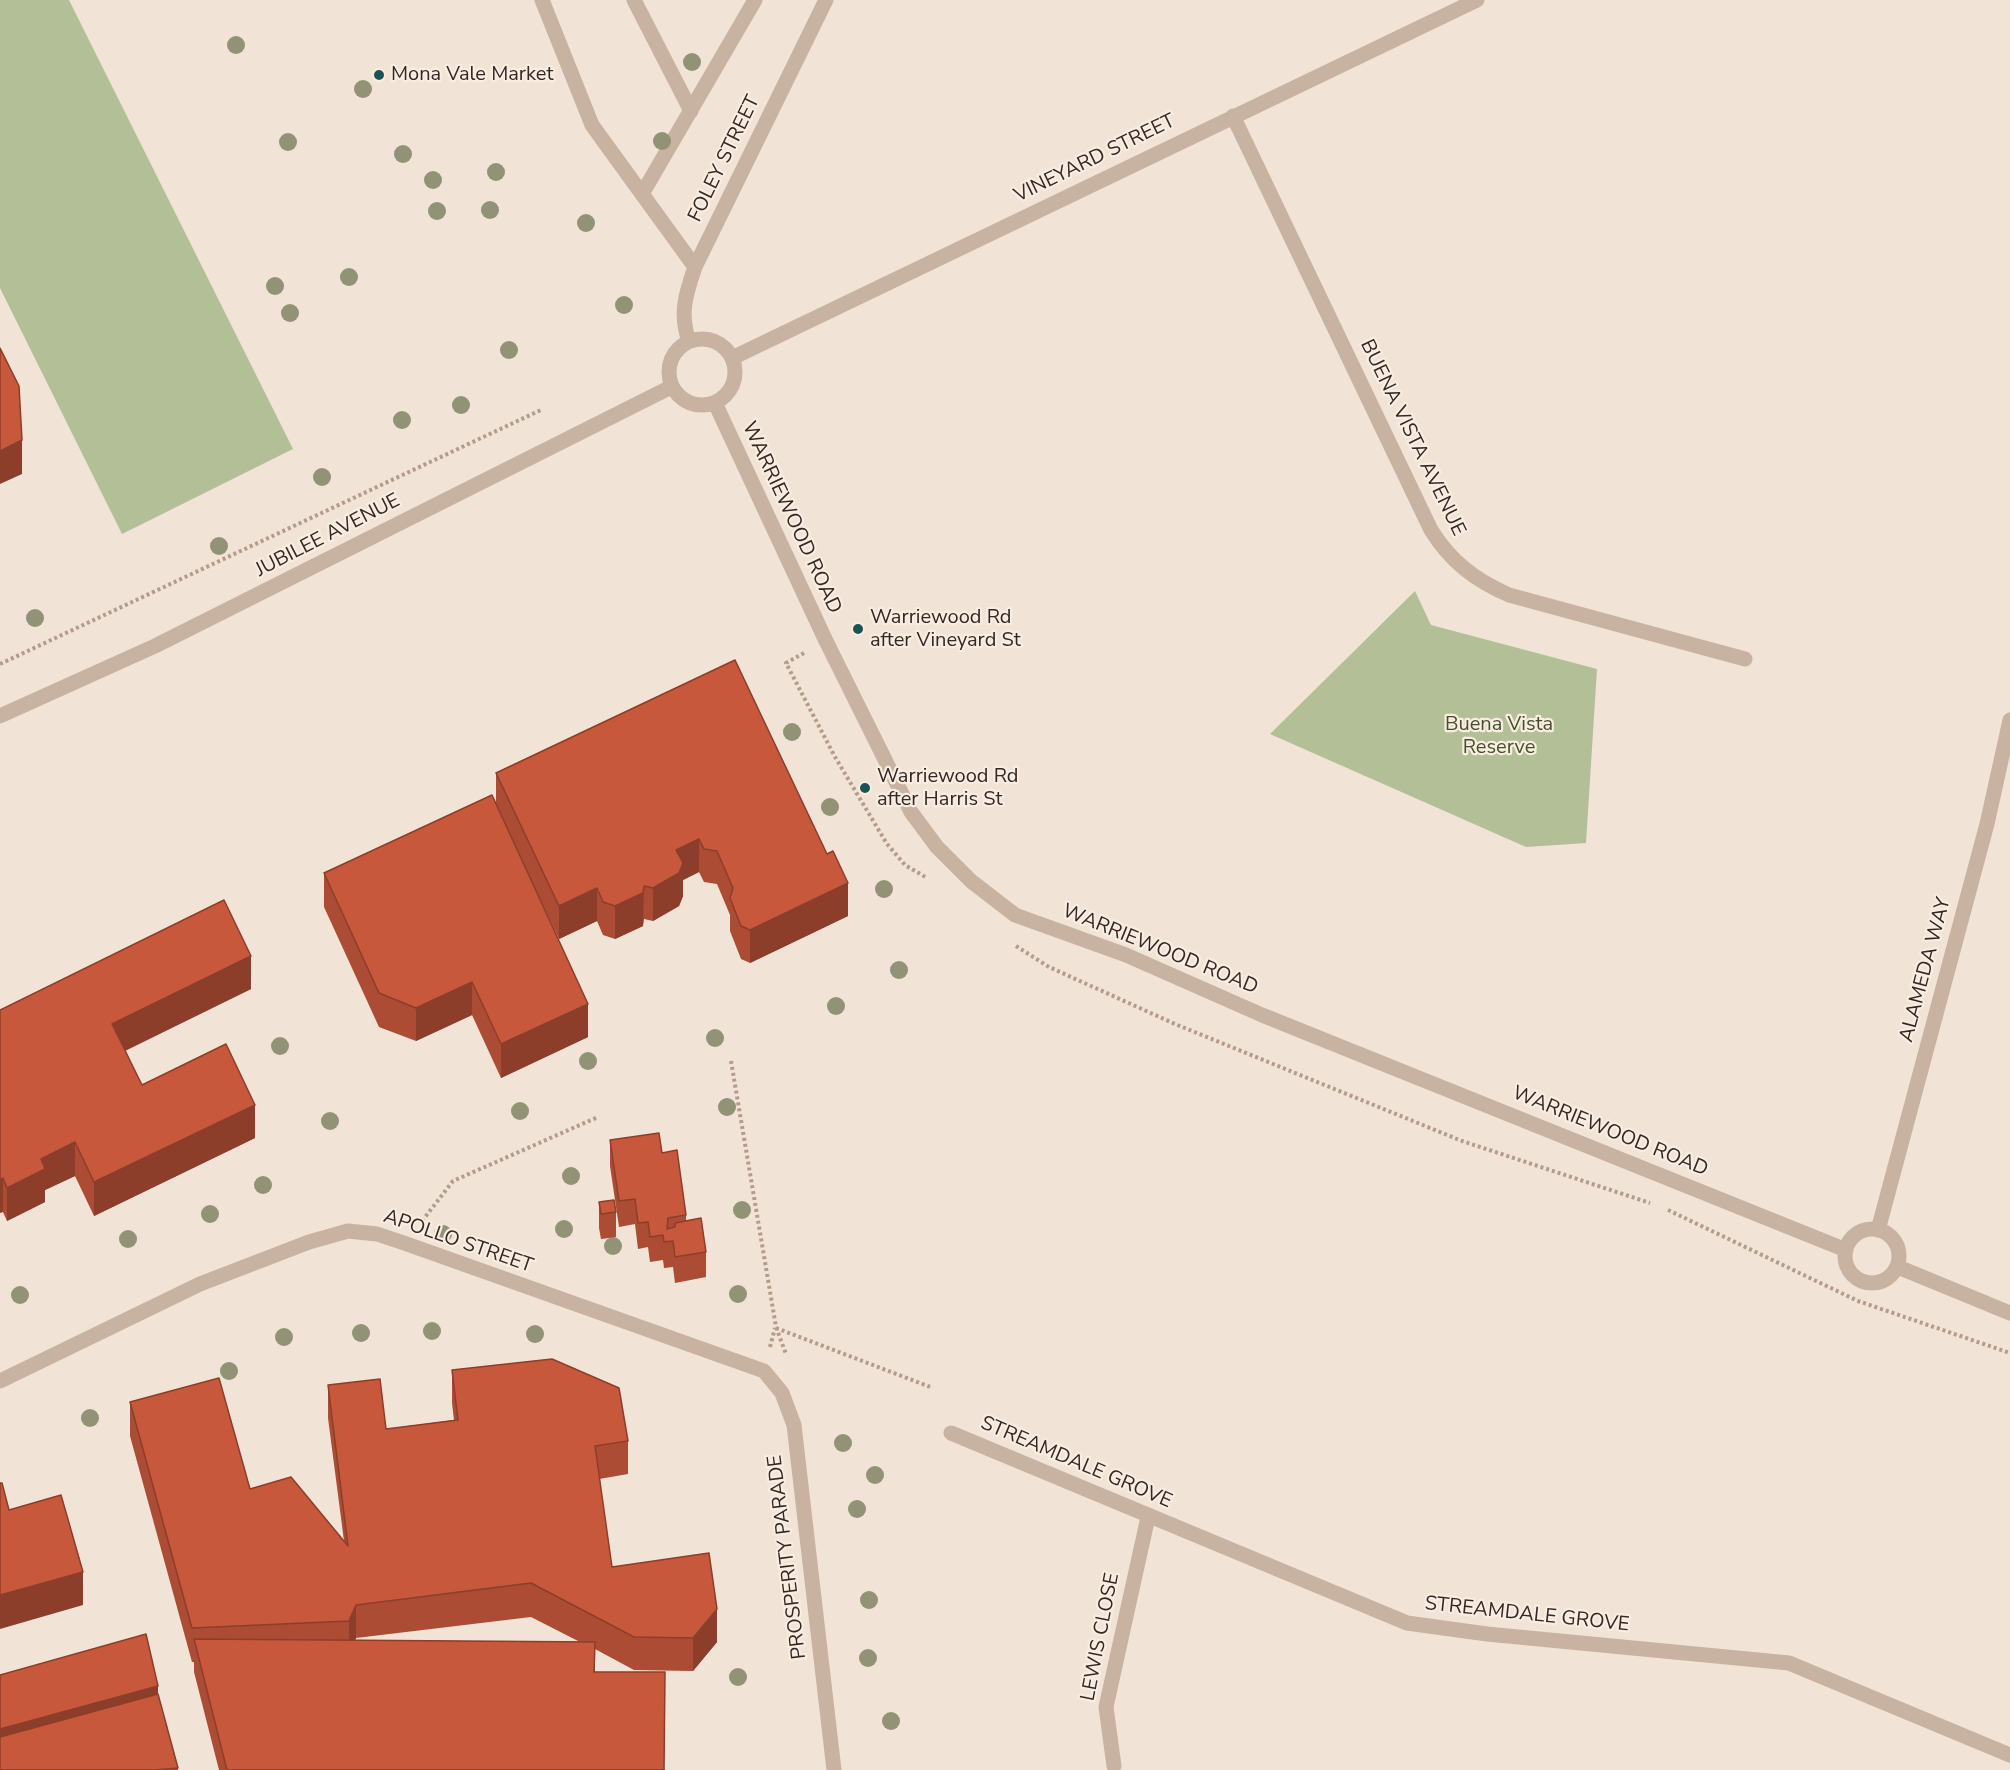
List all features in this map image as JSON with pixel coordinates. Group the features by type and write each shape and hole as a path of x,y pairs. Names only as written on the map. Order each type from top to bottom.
{"street":[{"path":"634,0 690,111"},
{"path":"642,194 755,0"},
{"name":"FOLEY STREET","path":"689,341 684,327 683,310 695,267 826,0"},
{"name":"VINEYARD STREET","path":"732,358 1477,0"},
{"path":"546,2 592,125 695,267"},
{"name":"BUENA VISTA AVENUE","path":"1233,116 1431,530 1450,556 1480,582 1509,595 1745,659"},
{"path":"701,338 714,340 725,347 732,358 736,371 733,384 726,396 715,403 702,406 690,404 679,397 671,387 668,374 670,360 677,349 689,341 701,338"},
{"name":"JUBILEE AVENUE","path":"0,717 155,646 671,387"},
{"name":"WARRIEWOOD ROAD","path":"715,403 835,661 911,812 937,848 971,881 1015,915 1126,955 1262,1014 1846,1250"},
{"name":"ALAMEDA WAY","path":"1878,1230 1987,824 2010,720"},
{"path":"1878,1230 1894,1239 1900,1257 1898,1267 1893,1274 1877,1284 1859,1281 1847,1268 1846,1250 1849,1242 1861,1231 1878,1230"},
{"name":"APOLLO STREET","path":"0,1381 200,1284 309,1242 348,1231 378,1234 741,1365"},
{"path":"1898,1267 2010,1313"},
{"name":"PROSPERITY PARADE","path":"741,1365 764,1371 782,1393 794,1425 834,1770"},
{"name":"STREAMDALE GROVE","path":"951,1433 1407,1623 1487,1634 1789,1663 2010,1755"},
{"name":"LEWIS CLOSE","path":"1114,1766 1106,1707 1148,1516"}],"path":[{"path":"0,664 543,409"},
{"path":"731,1061 776,1327 933,1388"},
{"path":"404,1243 453,1181 598,1117"}],"green space":[{"path":"0,0 69,0 293,449 122,534 0,288"},
{"name":"Buena Vista Reserve","path":"1415,591 1431,625 1597,669 1586,843 1526,847 1270,734"}],"building":[{"path":"0,348 19,386 22,440 0,451"},
{"path":"735,660 827,854 833,851 848,883 750,930 741,926 730,898 733,888 717,851 704,849 699,839 676,850 683,863 679,873 653,888 644,886 643,893 615,906 603,902 597,888 559,906 496,773"},
{"path":"492,795 588,1004 501,1044 472,982 416,1008 379,993 324,873"},
{"path":"224,900 251,956 112,1024 142,1085 226,1044 255,1105 94,1182 75,1142 41,1159 45,1169 7,1188 3,1178 0,1180 0,1010"},
{"path":"659,1133 662,1153 677,1150 686,1215 668,1218 667,1229 675,1227 675,1223 701,1218 706,1252 675,1257 673,1241 664,1242 663,1235 650,1237 648,1222 638,1223 635,1199 619,1201 610,1140"},
{"path":"614,1200 616,1212 601,1214 599,1202"},
{"path":"552,1359 619,1388 628,1441 595,1446 612,1567 709,1553 717,1609 693,1638 634,1637 531,1583 356,1605 349,1621 192,1628 130,1402 219,1378 250,1489 291,1477 348,1546 328,1385 380,1379 386,1429 458,1420 452,1370"},
{"path":"0,1483 2,1483 9,1510 61,1495 83,1572 0,1595"},
{"path":"146,1634 158,1686 0,1729 0,1675"},
{"path":"194,1639 595,1642 594,1672 665,1672 664,1770 227,1770"},
{"path":"158,1694 178,1768 0,1770 0,1737"}],"place":[{"name":"Mona Vale Market","path":"379,75"},
{"name":"Warriewood Rd after Vineyard St","path":"858,629"},
{"name":"Warriewood Rd after Harris St","path":"865,788"}]}
